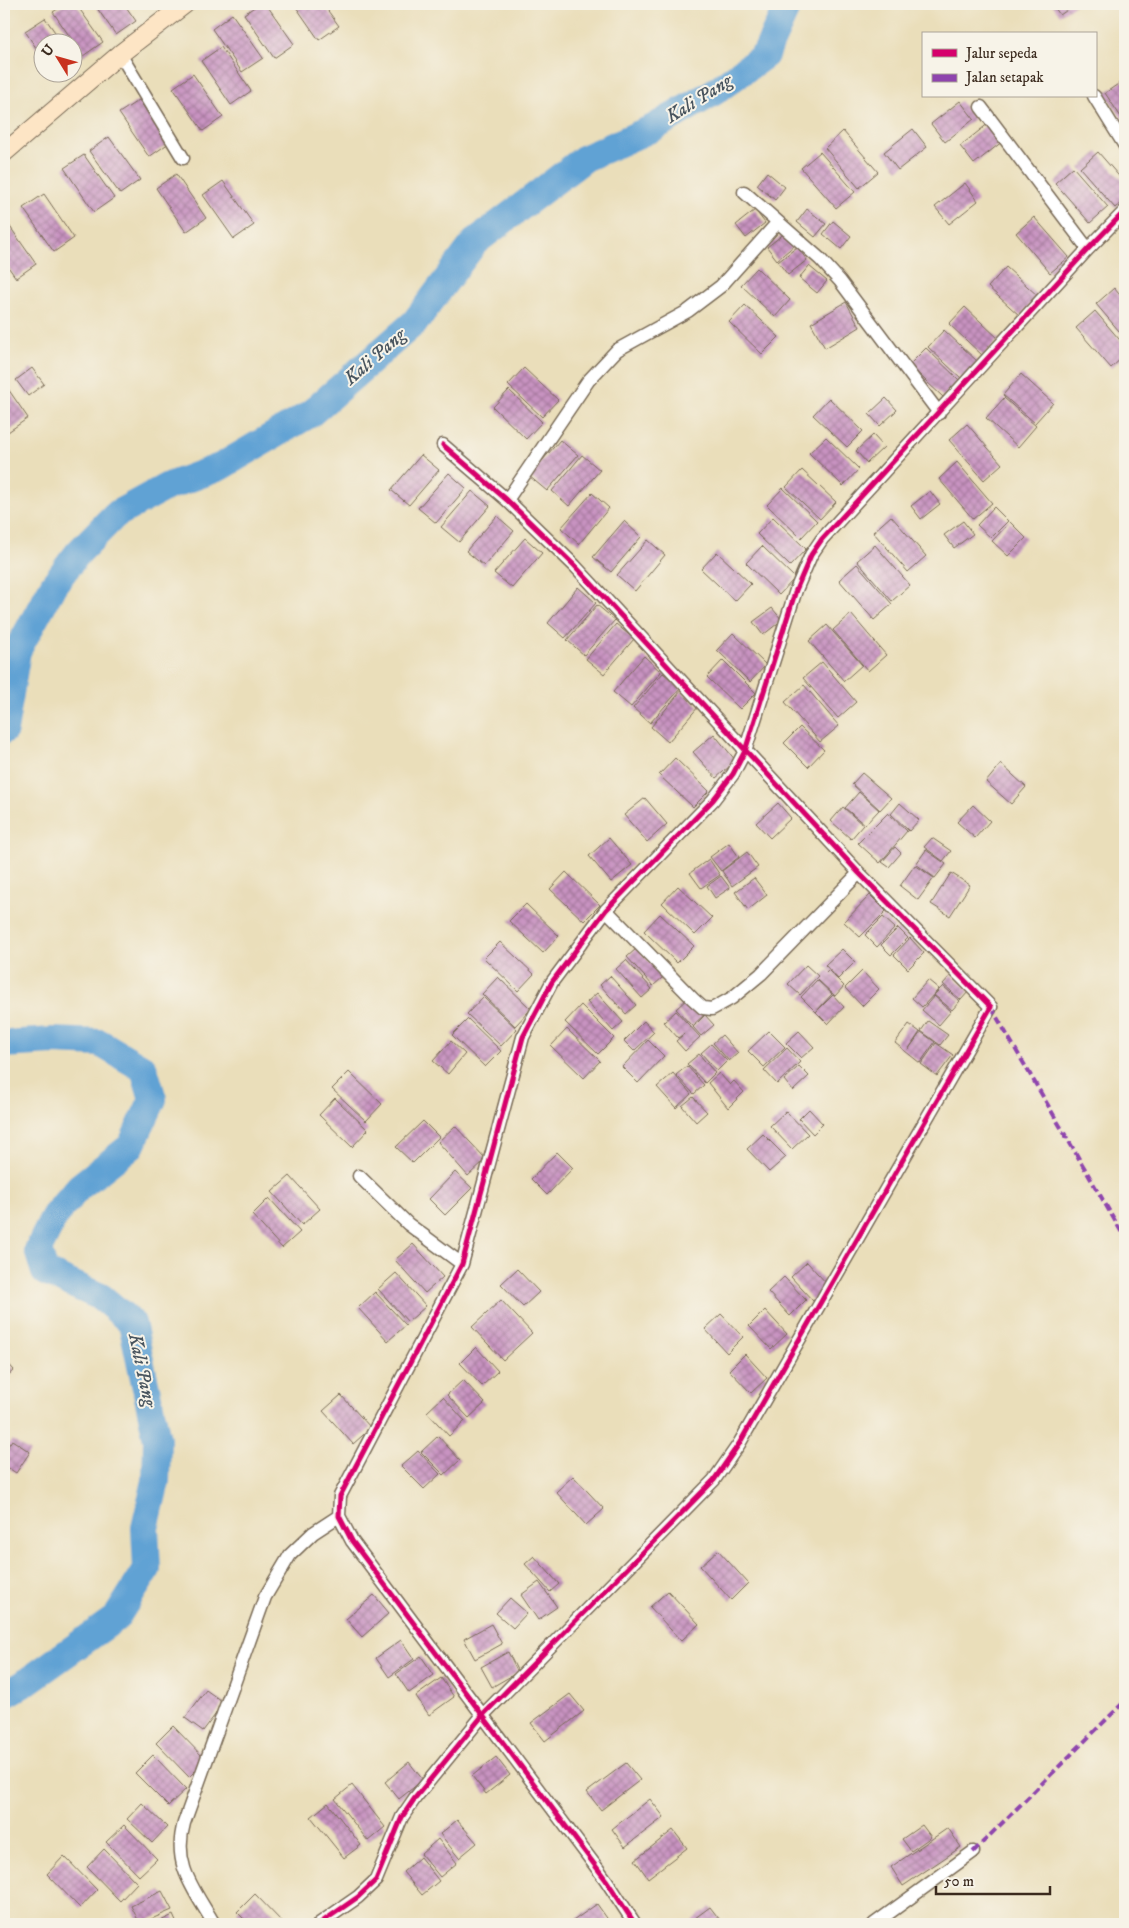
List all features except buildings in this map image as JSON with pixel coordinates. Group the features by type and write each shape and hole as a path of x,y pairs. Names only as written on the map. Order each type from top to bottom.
{"main road":[{"path":"4,153 120,54 185,4"}],"street":[{"path":"120,54 184,158"},
{"path":"1095,98 1125,146"},
{"path":"981,107 1088,249"},
{"path":"744,192 820,259 840,281 939,413"},
{"path":"635,1924 606,1880 352,1541 339,1516 340,1496 462,1264 524,1037 552,982 606,910 713,800 733,774 745,751 796,590 811,555 822,539 1125,211"},
{"path":"506,500 588,380 617,350 688,312 721,286 778,222"},
{"path":"319,1924 358,1897 376,1880 402,1817 415,1798 483,1715 714,1480 739,1444 991,1007 860,873 575,566 506,500 443,445"},
{"path":"606,910 693,999 703,1008 712,1010 732,998 761,974 860,873"},
{"path":"359,1176 408,1224 462,1264"},
{"path":"214,1924 182,1865 180,1844 184,1823 265,1597 290,1555 313,1533 339,1516"},
{"path":"874,1924 973,1852"}],"waterway":[{"name":"Kali Pang","path":"4,730 17,651 54,584 78,553 115,515 166,487 220,467 310,414 415,322 475,242 585,158 653,128 714,92 765,55 788,4"},
{"name":"Kali Pang","path":"4,1044 53,1041 100,1043 144,1069 153,1099 131,1146 79,1187 55,1215 38,1250 45,1272 101,1297 132,1323 157,1439 156,1481 145,1528 147,1569 116,1618 25,1683 4,1695"}],"marked path":[{"path":"991,1007 1125,1238"},
{"path":"973,1852 1125,1701"}],"cycle path":[{"path":"635,1924 606,1880 352,1541 339,1516 340,1496 462,1264 523,1037 552,982 606,910 713,800 733,774 745,751 796,590 811,555 822,539 1125,211"},
{"path":"319,1924 358,1897 376,1880 402,1817 415,1798 483,1715 714,1480 739,1444 991,1007 859,873 575,566 507,500 443,445"}]}
